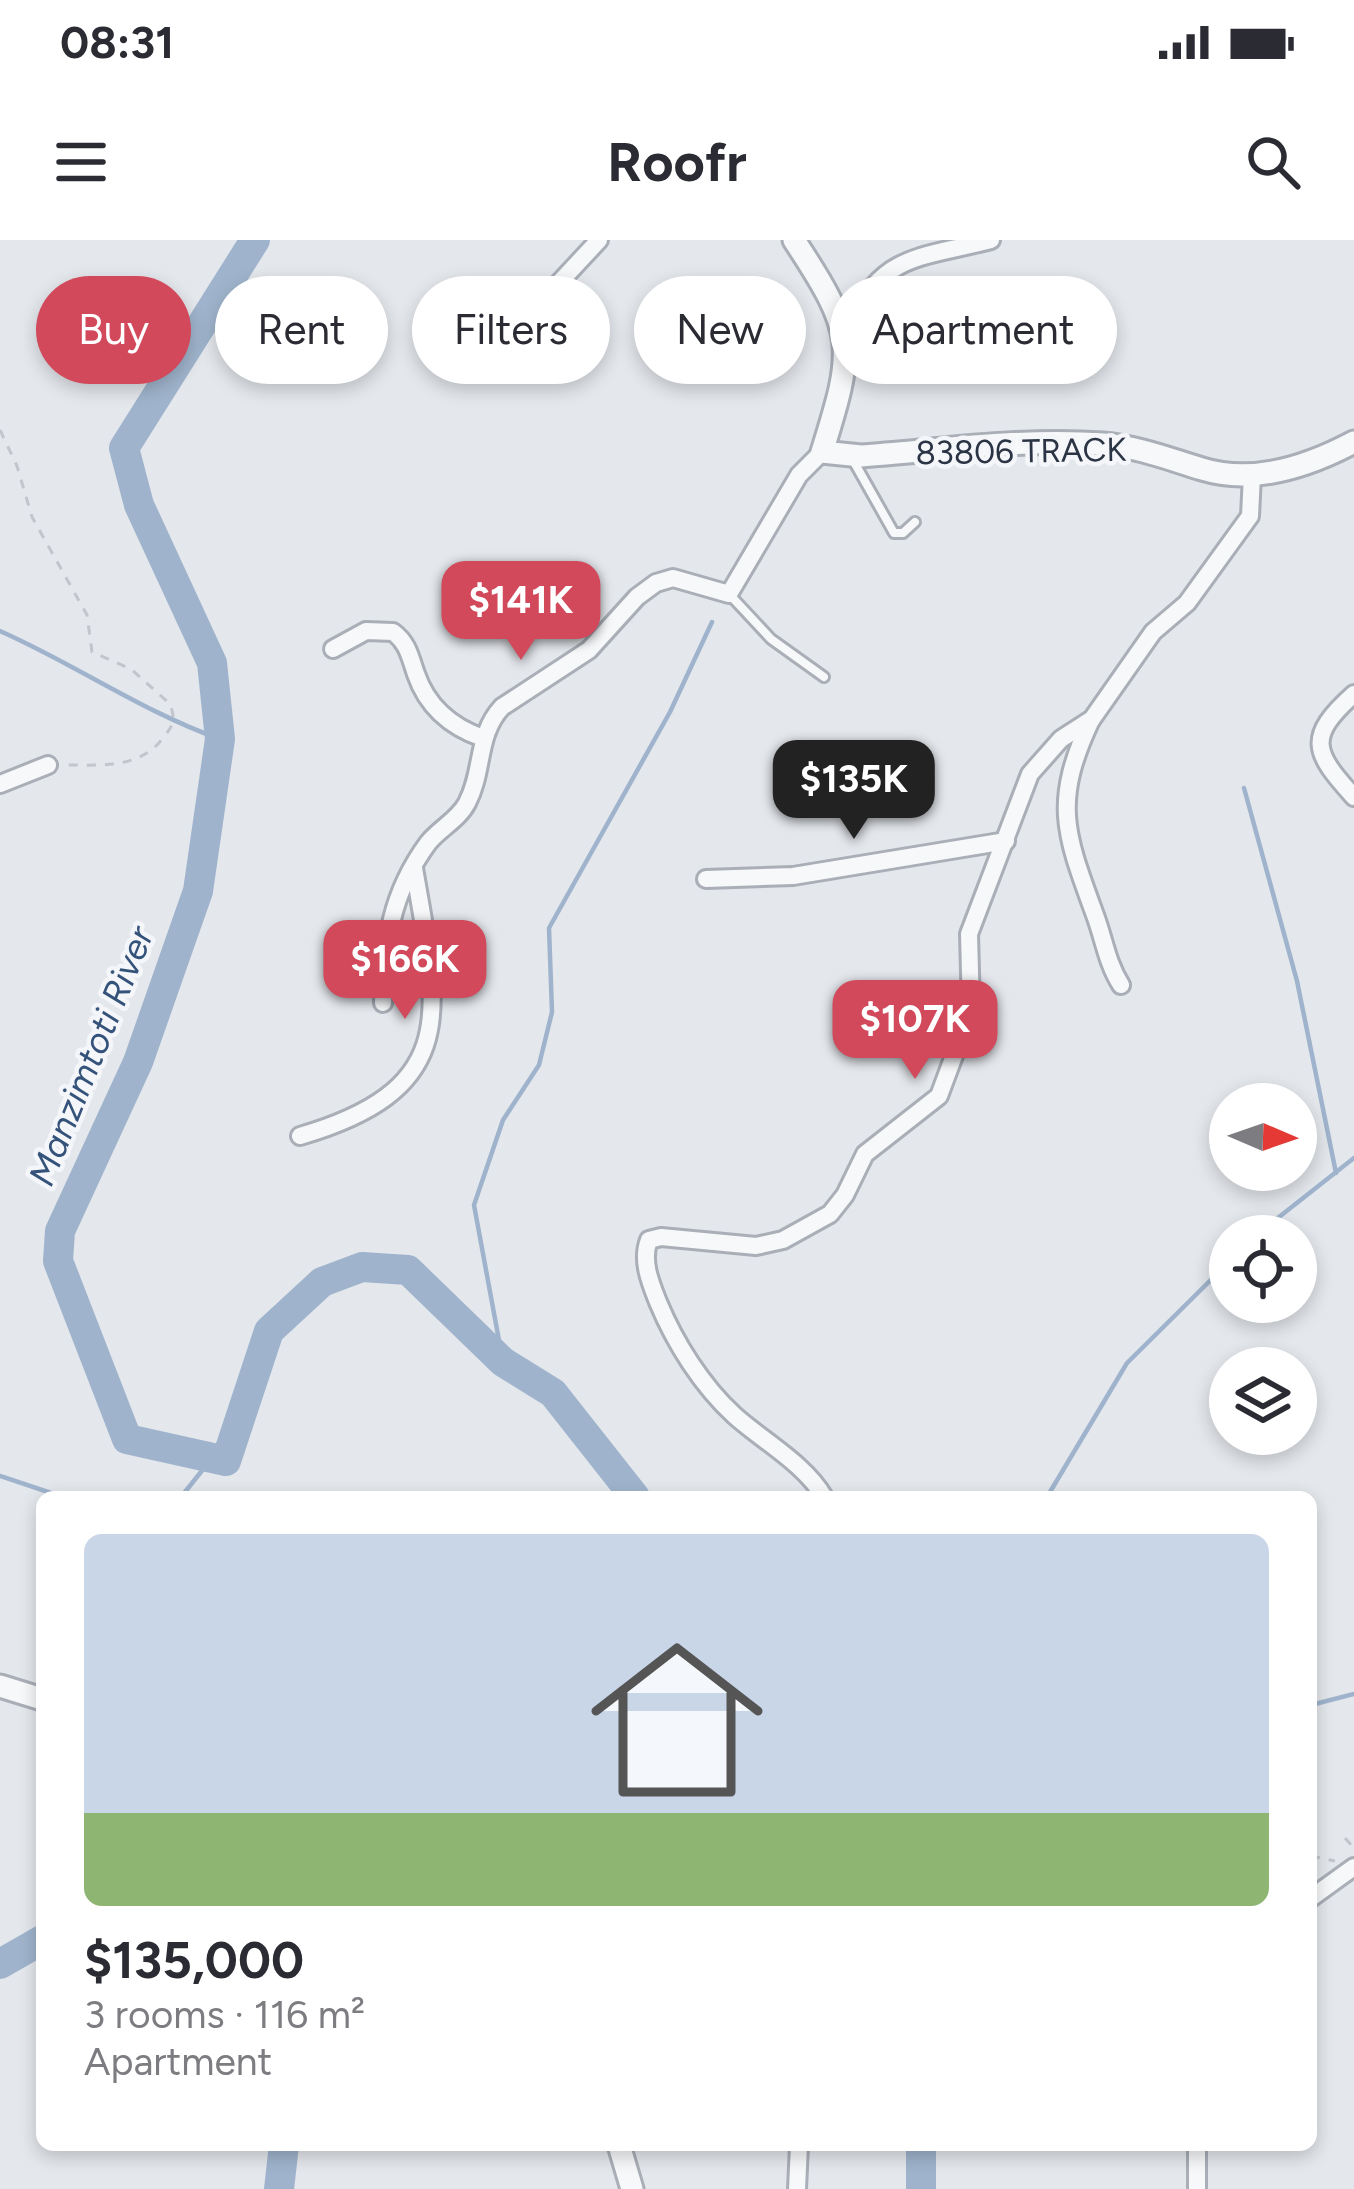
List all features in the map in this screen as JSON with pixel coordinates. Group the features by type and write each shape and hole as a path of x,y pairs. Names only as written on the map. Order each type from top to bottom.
{"street":[{"path":"566,276 599,240"},
{"path":"794,240 830,308"},
{"path":"885,276 927,253 991,240"},
{"path":"383,1003 388,923 432,838 464,810 483,738 502,707 589,650 656,583 673,578 729,594 799,476 822,452 844,384"},
{"name":"83806 TRACK","path":"822,452 851,455 1104,444 1163,455 1206,470 1252,475 1297,467 1354,442"},
{"path":"1121,985 1066,829 1068,778 1092,719 1153,632 1187,603 1250,516 1252,475"},
{"path":"333,650 350,636 366,631 393,632 409,650 435,709 461,730 483,738"},
{"path":"1354,694 1322,725 1319,738 1324,762 1354,797"},
{"path":"820,1491 705,1383 670,1332 645,1261 646,1246 649,1240 661,1237 756,1246 783,1240 830,1214 865,1154 939,1096 971,1010 969,934 1030,774 1061,739 1092,719"},
{"path":"0,784 48,765"},
{"path":"706,878 793,876 1006,841"},
{"path":"300,1136 341,1124 390,1097 420,1062 434,1007 414,867"},
{"path":"0,1686 36,1697"},
{"path":"1317,1894 1354,1867"},
{"path":"621,2151 632,2189"},
{"path":"797,2189 799,2151"},
{"path":"1196,2189 1197,2151"}],"lane":[{"path":"851,455 894,533 914,522"},
{"path":"729,594 771,639 824,677"}],"path":[{"path":"0,430 32,517 87,615 92,652 131,669 173,712 174,723 156,747 125,763 48,765"},
{"path":"1345,1838 1354,1848"}],"waterway":[{"name":"Manzimtoti River","path":"255,240 124,448 139,505 212,663 220,739 198,891 138,1062 60,1231 58,1261 127,1439 226,1461 269,1331 322,1282 362,1267 408,1270 503,1362 553,1393 630,1491"},
{"path":"503,1362 474,1205 503,1120 539,1065 552,1012 549,928 670,712 712,622"},
{"path":"0,631 220,739"},
{"path":"1244,788 1297,981 1336,1173"},
{"path":"1282,1215 1354,1158"},
{"path":"1051,1491 1127,1363 1209,1282"},
{"path":"186,1491 212,1458"},
{"path":"0,1476 45,1491"},
{"path":"1317,1703 1354,1694"},
{"name":"Manzimtoti River","path":"0,1964 36,1943"},
{"name":"Manzimtoti River","path":"279,2189 283,2151"},
{"name":"Manzimtoti River","path":"921,2151 921,2189"}]}
